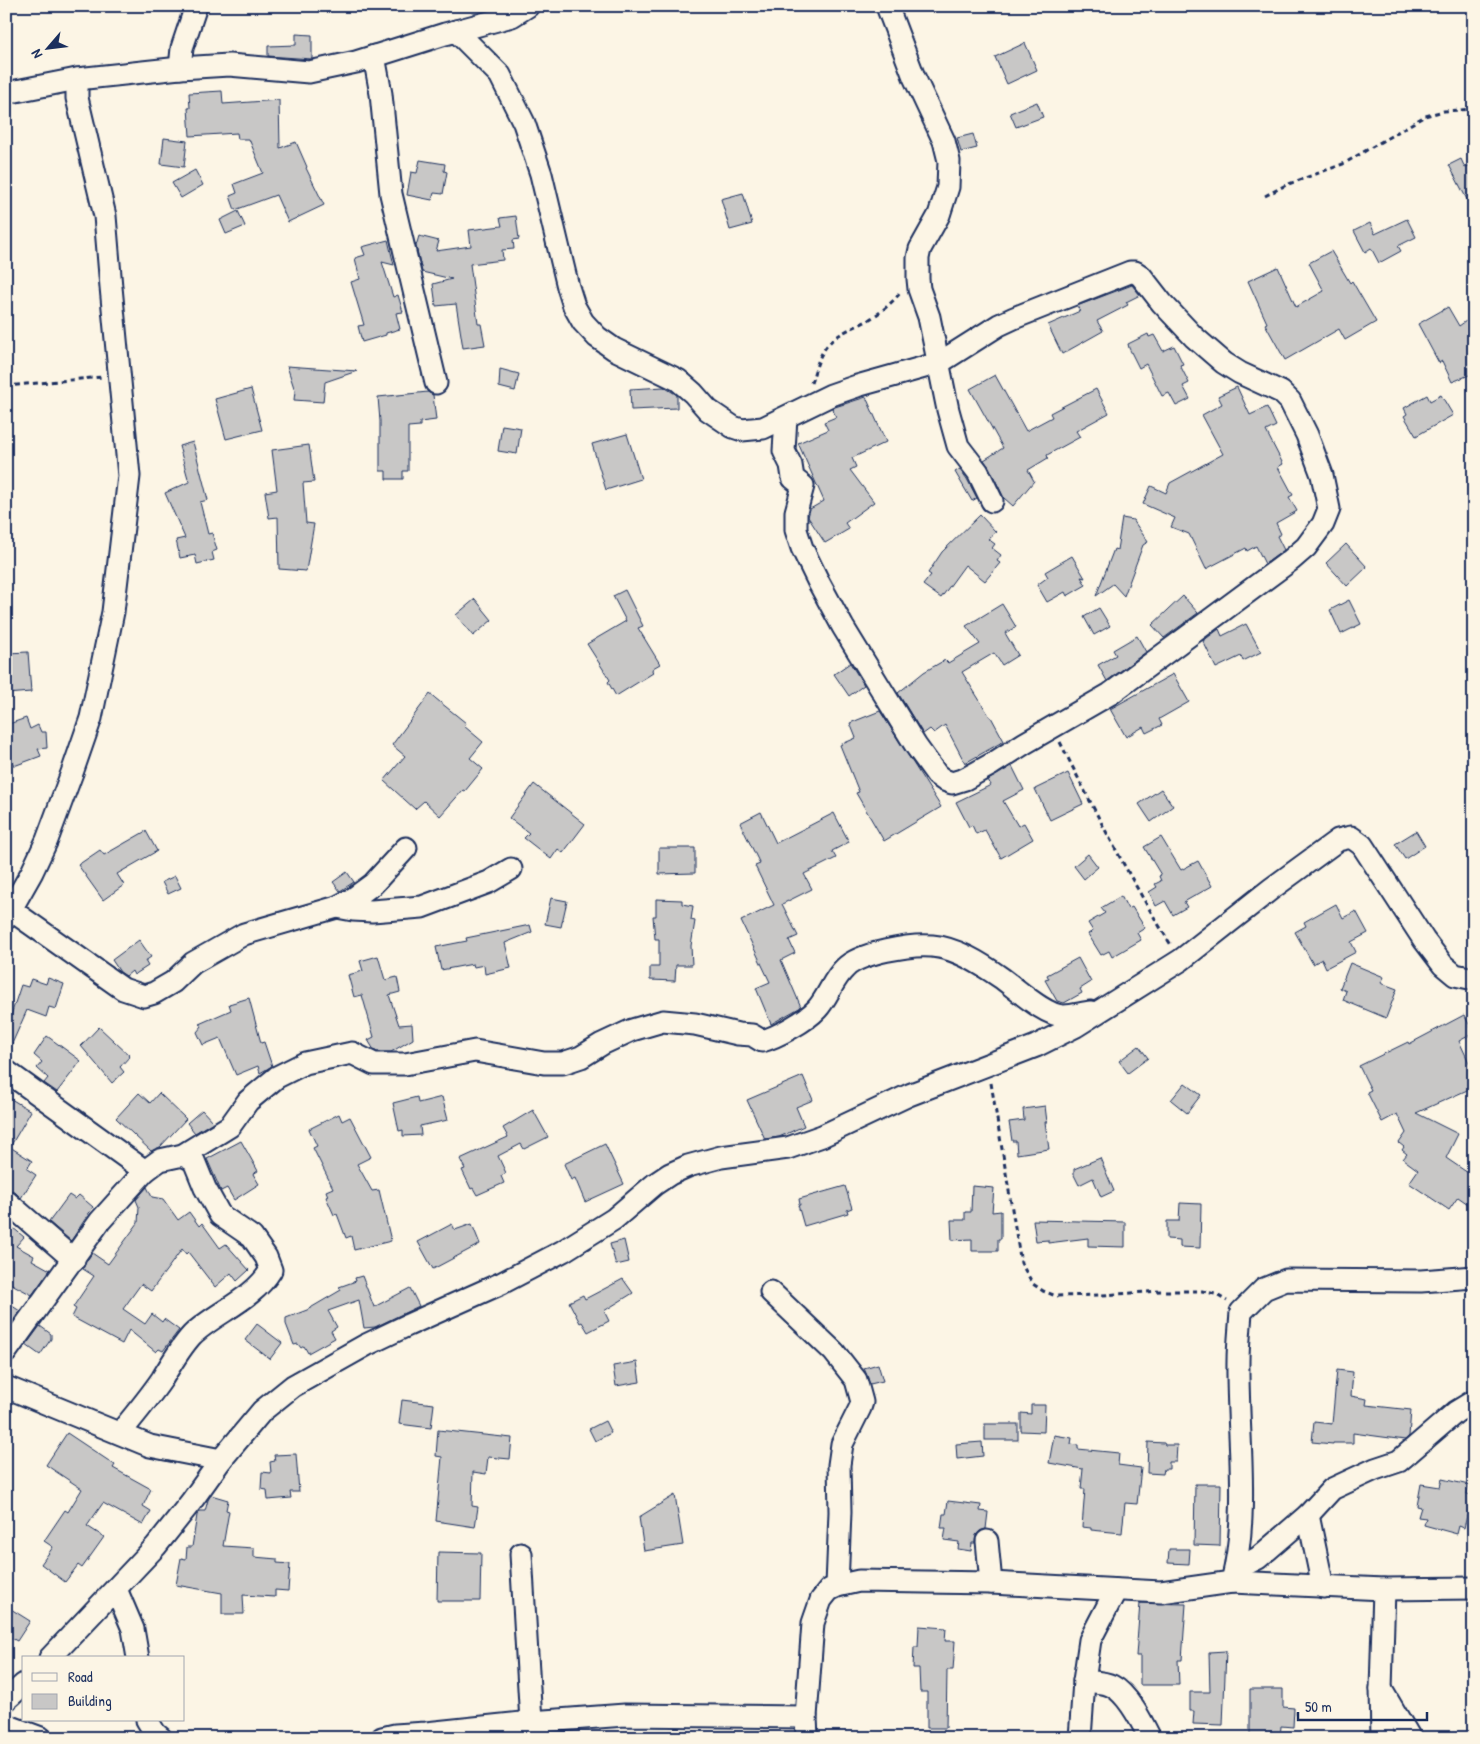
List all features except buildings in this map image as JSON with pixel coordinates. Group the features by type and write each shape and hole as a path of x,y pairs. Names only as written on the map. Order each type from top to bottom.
{"street":[{"path":"180,68 182,48 196,6"},
{"path":"6,93 77,79 180,68 229,65 309,72 374,56 512,16 528,6"},
{"path":"887,6 914,77 944,141 949,161 948,187 939,215 920,249 918,258 919,289 929,317 948,410 958,446 978,472 992,501"},
{"path":"456,31 500,75 524,123 541,174 568,286 574,306 583,322 614,349 678,380 693,392 708,410 733,427 742,430 763,428 793,413 857,386 939,363 999,325 1014,318 1130,272 1135,272 1141,276 1162,303 1194,337 1224,363 1240,373 1281,392 1290,401 1307,435 1322,475 1329,509 1328,516 1306,547 1291,560 1110,694 1053,728 1025,742 992,764 952,783 937,775 916,746 842,627 802,548 796,530 796,512 803,486 793,478 791,465 784,451 793,413"},
{"path":"374,56 381,94 390,194 436,383"},
{"path":"77,79 77,98 105,216 110,287 129,476 113,612 90,718 47,840 9,914 123,989 144,996 154,994 173,982 193,964 244,934 337,907 373,884 406,848"},
{"path":"52,1656 162,1539 221,1460 262,1411 293,1386 383,1337 502,1283 563,1251 614,1219 655,1184 670,1174 688,1166 721,1156 788,1148 822,1136 931,1085 1036,1046 1076,1026 1105,1010 1181,960 1338,840 1351,837 1362,845 1424,940 1443,965 1455,975 1474,980"},
{"path":"337,907 372,911 422,908 489,882 511,869"},
{"path":"6,1352 56,1281 74,1260 100,1221 145,1171 160,1160 183,1155 230,1126 248,1101 277,1077 305,1063 352,1054 374,1064 405,1064 475,1051 544,1063 563,1063 581,1057 602,1044 632,1030 663,1021 695,1024 738,1034 752,1035 762,1041 772,1039 794,1026 816,1009 844,968 853,961 865,956 900,948 931,946 954,951 1000,977 1038,1006 1063,1016 1105,1010"},
{"path":"6,1071 145,1171"},
{"path":"120,1434 143,1405 191,1336 243,1299 266,1278 270,1270 266,1257 252,1237 220,1215 205,1188 194,1161 183,1155"},
{"path":"6,1201 74,1260"},
{"path":"1234,1576 1240,1537 1241,1448 1238,1361 1242,1312 1264,1289 1286,1280 1422,1281 1474,1277"},
{"path":"771,1292 834,1352 856,1380 862,1402 842,1444 839,1465 840,1512 837,1586"},
{"path":"6,1387 150,1446 221,1460"},
{"path":"1234,1576 1308,1515 1332,1489 1375,1469 1399,1461 1456,1412 1474,1401"},
{"path":"1308,1515 1323,1587"},
{"path":"987,1540 991,1583"},
{"path":"521,1554 531,1722"},
{"path":"382,1738 395,1735 531,1722 625,1715 806,1728 813,1623 821,1600 829,1590 837,1586 859,1581 991,1583 1161,1592 1234,1576 1323,1587 1384,1589 1474,1588"},
{"path":"116,1589 134,1629 138,1656"},
{"path":"1382,1738 1381,1689 1384,1589"},
{"path":"1080,1738 1084,1681 1090,1640 1116,1590"},
{"path":"1084,1681 1111,1685 1117,1689 1138,1716 1150,1738"},
{"path":"6,1700 22,1686"},
{"path":"1381,1689 1410,1738"},
{"path":"148,1722 155,1733 161,1738"},
{"path":"6,1725 41,1738"}],"path":[{"path":"1265,196 1286,185 1343,164 1425,116 1444,110 1474,109"},
{"path":"793,413 826,348 840,334 878,314 918,277"},
{"path":"6,386 120,376"},
{"path":"1053,728 1102,827 1146,905 1181,960"},
{"path":"989,1065 1001,1151 1021,1263 1033,1284 1043,1291 1056,1296 1153,1291 1202,1291 1215,1294 1242,1312"}]}
